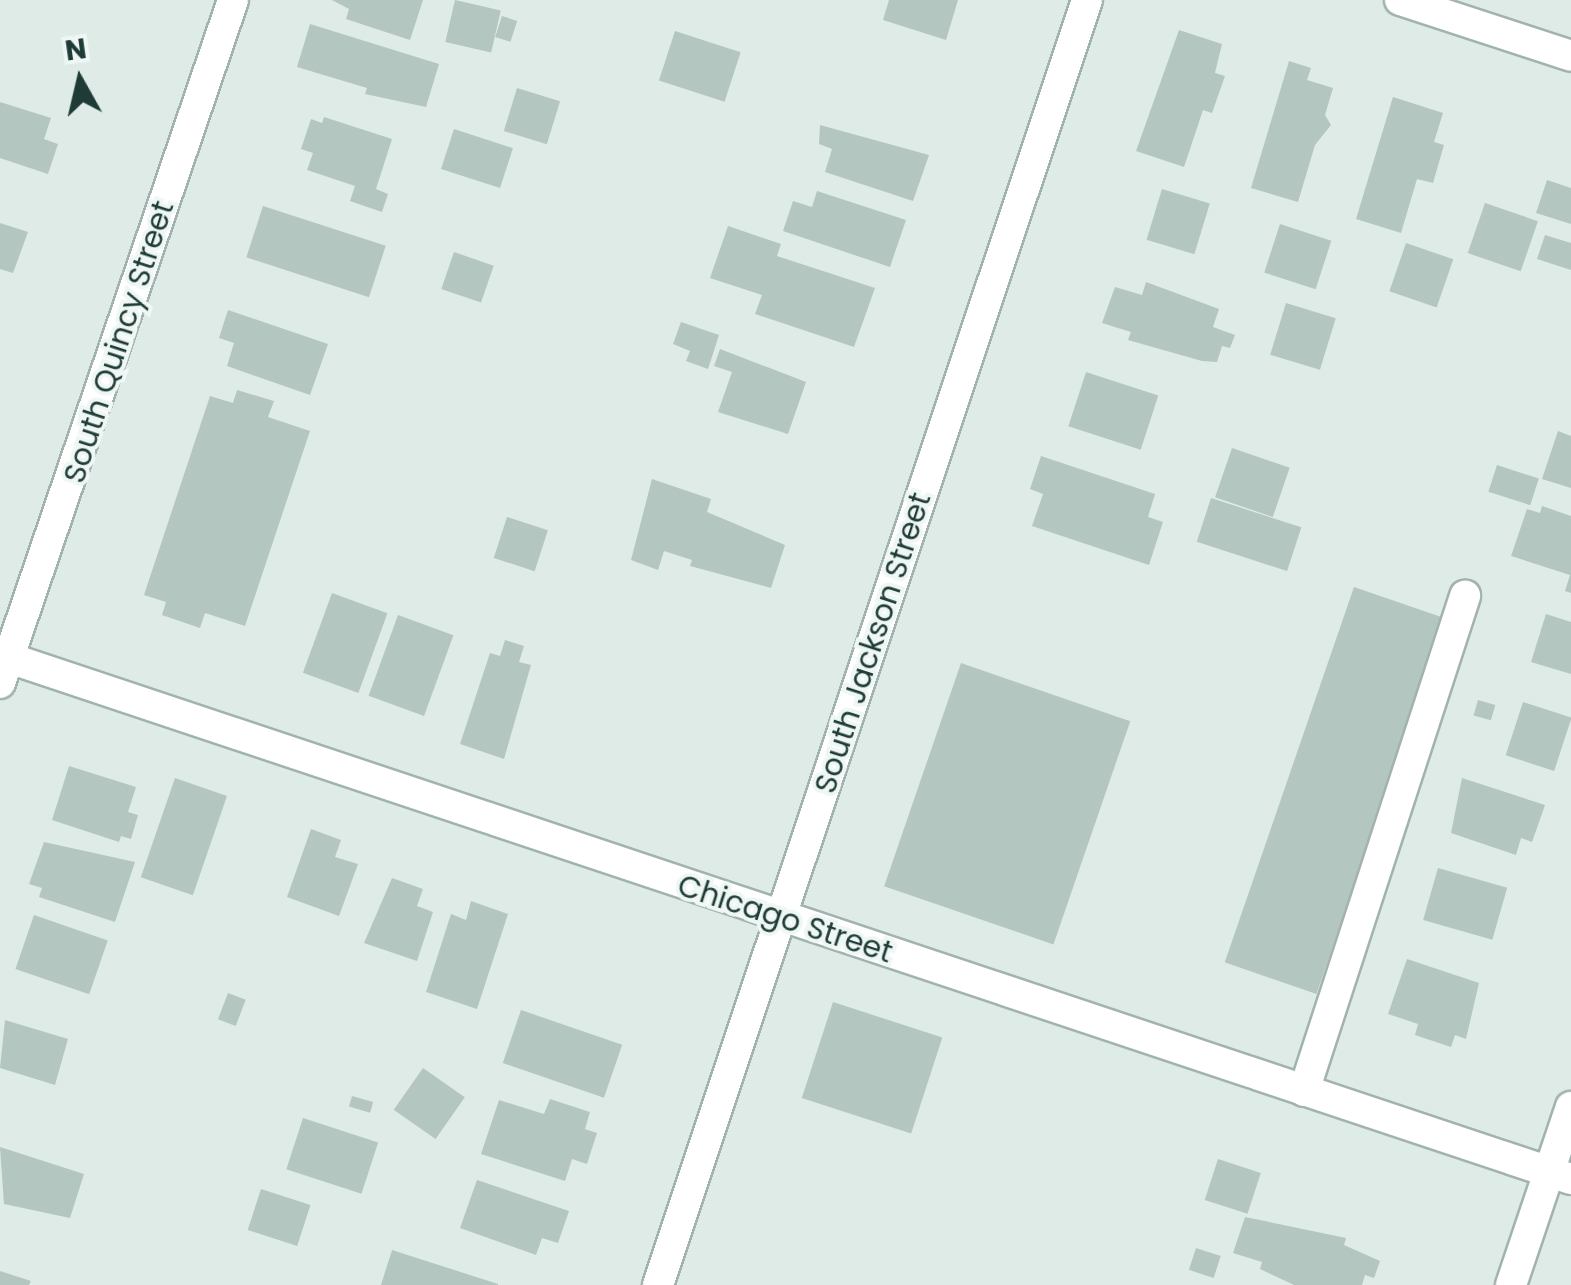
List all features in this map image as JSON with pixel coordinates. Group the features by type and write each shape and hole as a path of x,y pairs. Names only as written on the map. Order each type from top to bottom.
{"street":[{"name":"South Quincy Street","path":"3,665 234,0"},
{"name":"South Jackson Street","path":"658,1285 1087,0"},
{"path":"1400,0 1571,56"},
{"path":"1304,1091 1464,596"},
{"name":"Chicago Street","path":"3,665 1560,1175"},
{"path":"1511,1285 1560,1175 1571,1106"}],"building":[{"path":"332,0 423,0 410,40 346,19 349,9"},
{"path":"455,0 501,11 491,52 445,42"},
{"path":"889,0 958,0 946,40 883,20"},
{"path":"502,16 517,21 510,42 495,37"},
{"path":"310,24 439,64 426,107 365,94 367,88 297,67"},
{"path":"1179,30 1222,44 1215,73 1225,76 1212,113 1203,110 1184,167 1136,151"},
{"path":"675,31 741,52 725,102 659,80"},
{"path":"1289,61 1311,68 1307,80 1333,88 1325,115 1331,125 1315,145 1298,202 1251,188"},
{"path":"517,88 560,101 547,144 504,131"},
{"path":"1393,97 1443,113 1434,142 1444,145 1433,183 1417,179 1401,233 1356,219"},
{"path":"0,102 51,118 44,139 58,144 48,174 0,158"},
{"path":"324,117 392,139 376,189 388,194 382,212 350,201 355,186 307,170 313,153 301,149 311,119 322,123"},
{"path":"820,125 929,155 913,201 825,172 832,149 819,144"},
{"path":"454,129 513,148 500,188 441,169"},
{"path":"1547,180 1571,188 1571,224 1536,213"},
{"path":"1162,189 1210,204 1194,254 1147,240"},
{"path":"817,191 906,220 890,267 783,231 793,201 812,207"},
{"path":"1485,203 1538,221 1521,271 1468,253"},
{"path":"263,206 386,246 369,297 246,257"},
{"path":"0,223 28,232 13,273 0,269"},
{"path":"1280,224 1331,241 1316,289 1264,273"},
{"path":"728,226 781,244 777,256 875,288 854,347 755,314 762,295 710,278"},
{"path":"1545,235 1571,243 1571,270 1537,259"},
{"path":"1406,243 1453,259 1437,307 1389,291"},
{"path":"454,252 494,266 481,303 441,289"},
{"path":"1146,282 1219,309 1213,327 1235,335 1230,348 1222,346 1217,362 1128,340 1131,332 1102,323 1115,287 1142,295"},
{"path":"1286,303 1336,318 1320,370 1270,355"},
{"path":"228,310 328,344 310,395 227,366 234,343 219,338"},
{"path":"681,322 719,335 708,369 686,361 690,351 673,344"},
{"path":"720,349 806,382 788,434 718,412 732,372 714,366"},
{"path":"1086,372 1158,395 1141,450 1068,426"},
{"path":"237,390 274,401 268,417 310,431 245,626 205,613 200,628 162,615 166,602 144,595 210,396 233,403"},
{"path":"1558,431 1571,436 1571,488 1542,479"},
{"path":"1232,448 1290,468 1273,517 1215,497"},
{"path":"1041,456 1155,494 1148,517 1163,522 1149,565 1032,526 1043,494 1030,489"},
{"path":"1497,465 1539,479 1530,505 1488,492"},
{"path":"652,479 711,499 707,512 785,545 771,588 690,566 692,560 664,551 658,570 631,560"},
{"path":"1211,498 1301,527 1287,571 1197,542"},
{"path":"1542,506 1571,516 1571,593 1565,591 1570,575 1511,556 1527,509 1540,513"},
{"path":"507,517 548,530 535,571 494,558"},
{"path":"1354,587 1446,619 1316,994 1225,962"},
{"path":"332,593 387,613 358,693 303,673"},
{"path":"1546,614 1571,622 1571,674 1531,662"},
{"path":"398,615 453,635 424,716 369,696"},
{"path":"505,640 524,646 519,662 531,665 504,759 460,744 490,653 500,656"},
{"path":"961,663 1130,721 1053,944 884,886"},
{"path":"1478,700 1495,705 1491,720 1474,715"},
{"path":"1523,702 1571,718 1554,771 1506,755"},
{"path":"69,766 136,787 128,812 138,815 131,839 121,836 119,842 52,820"},
{"path":"175,778 227,796 193,895 141,877"},
{"path":"1462,778 1545,805 1532,842 1521,838 1516,855 1451,833"},
{"path":"311,829 341,840 335,857 358,864 339,916 287,897"},
{"path":"44,842 135,862 115,922 39,897 42,888 29,884"},
{"path":"1438,868 1507,888 1492,940 1423,920"},
{"path":"392,878 423,889 417,906 433,912 417,961 364,943"},
{"path":"471,901 508,914 477,1009 426,992 451,914 466,920"},
{"path":"34,915 108,940 89,994 15,969"},
{"path":"1407,959 1479,983 1466,1039 1455,1035 1451,1047 1415,1035 1418,1024 1388,1014"},
{"path":"228,993 246,1000 236,1026 218,1019"},
{"path":"833,1002 942,1038 911,1134 802,1098"},
{"path":"521,1010 622,1045 604,1098 503,1063"},
{"path":"5,1020 68,1039 55,1085 0,1068"},
{"path":"423,1068 465,1097 436,1139 394,1110"},
{"path":"352,1096 373,1102 370,1113 349,1107"},
{"path":"550,1099 590,1112 585,1129 597,1133 587,1164 572,1159 565,1181 481,1154 499,1100 544,1114"},
{"path":"303,1118 378,1142 361,1194 286,1169"},
{"path":"0,1147 84,1174 70,1218 4,1204"},
{"path":"1218,1159 1261,1173 1248,1214 1205,1200"},
{"path":"477,1180 569,1211 558,1243 542,1238 536,1255 460,1228"},
{"path":"261,1189 310,1205 297,1246 248,1230"},
{"path":"1245,1217 1346,1238 1344,1245 1380,1261 1374,1278 1365,1275 1362,1285 1294,1285 1260,1269 1262,1262 1233,1253"},
{"path":"1196,1248 1221,1256 1214,1278 1189,1270"},
{"path":"392,1250 498,1284 498,1285 381,1285"},
{"path":"0,1271 31,1281 29,1285 0,1285"}]}
